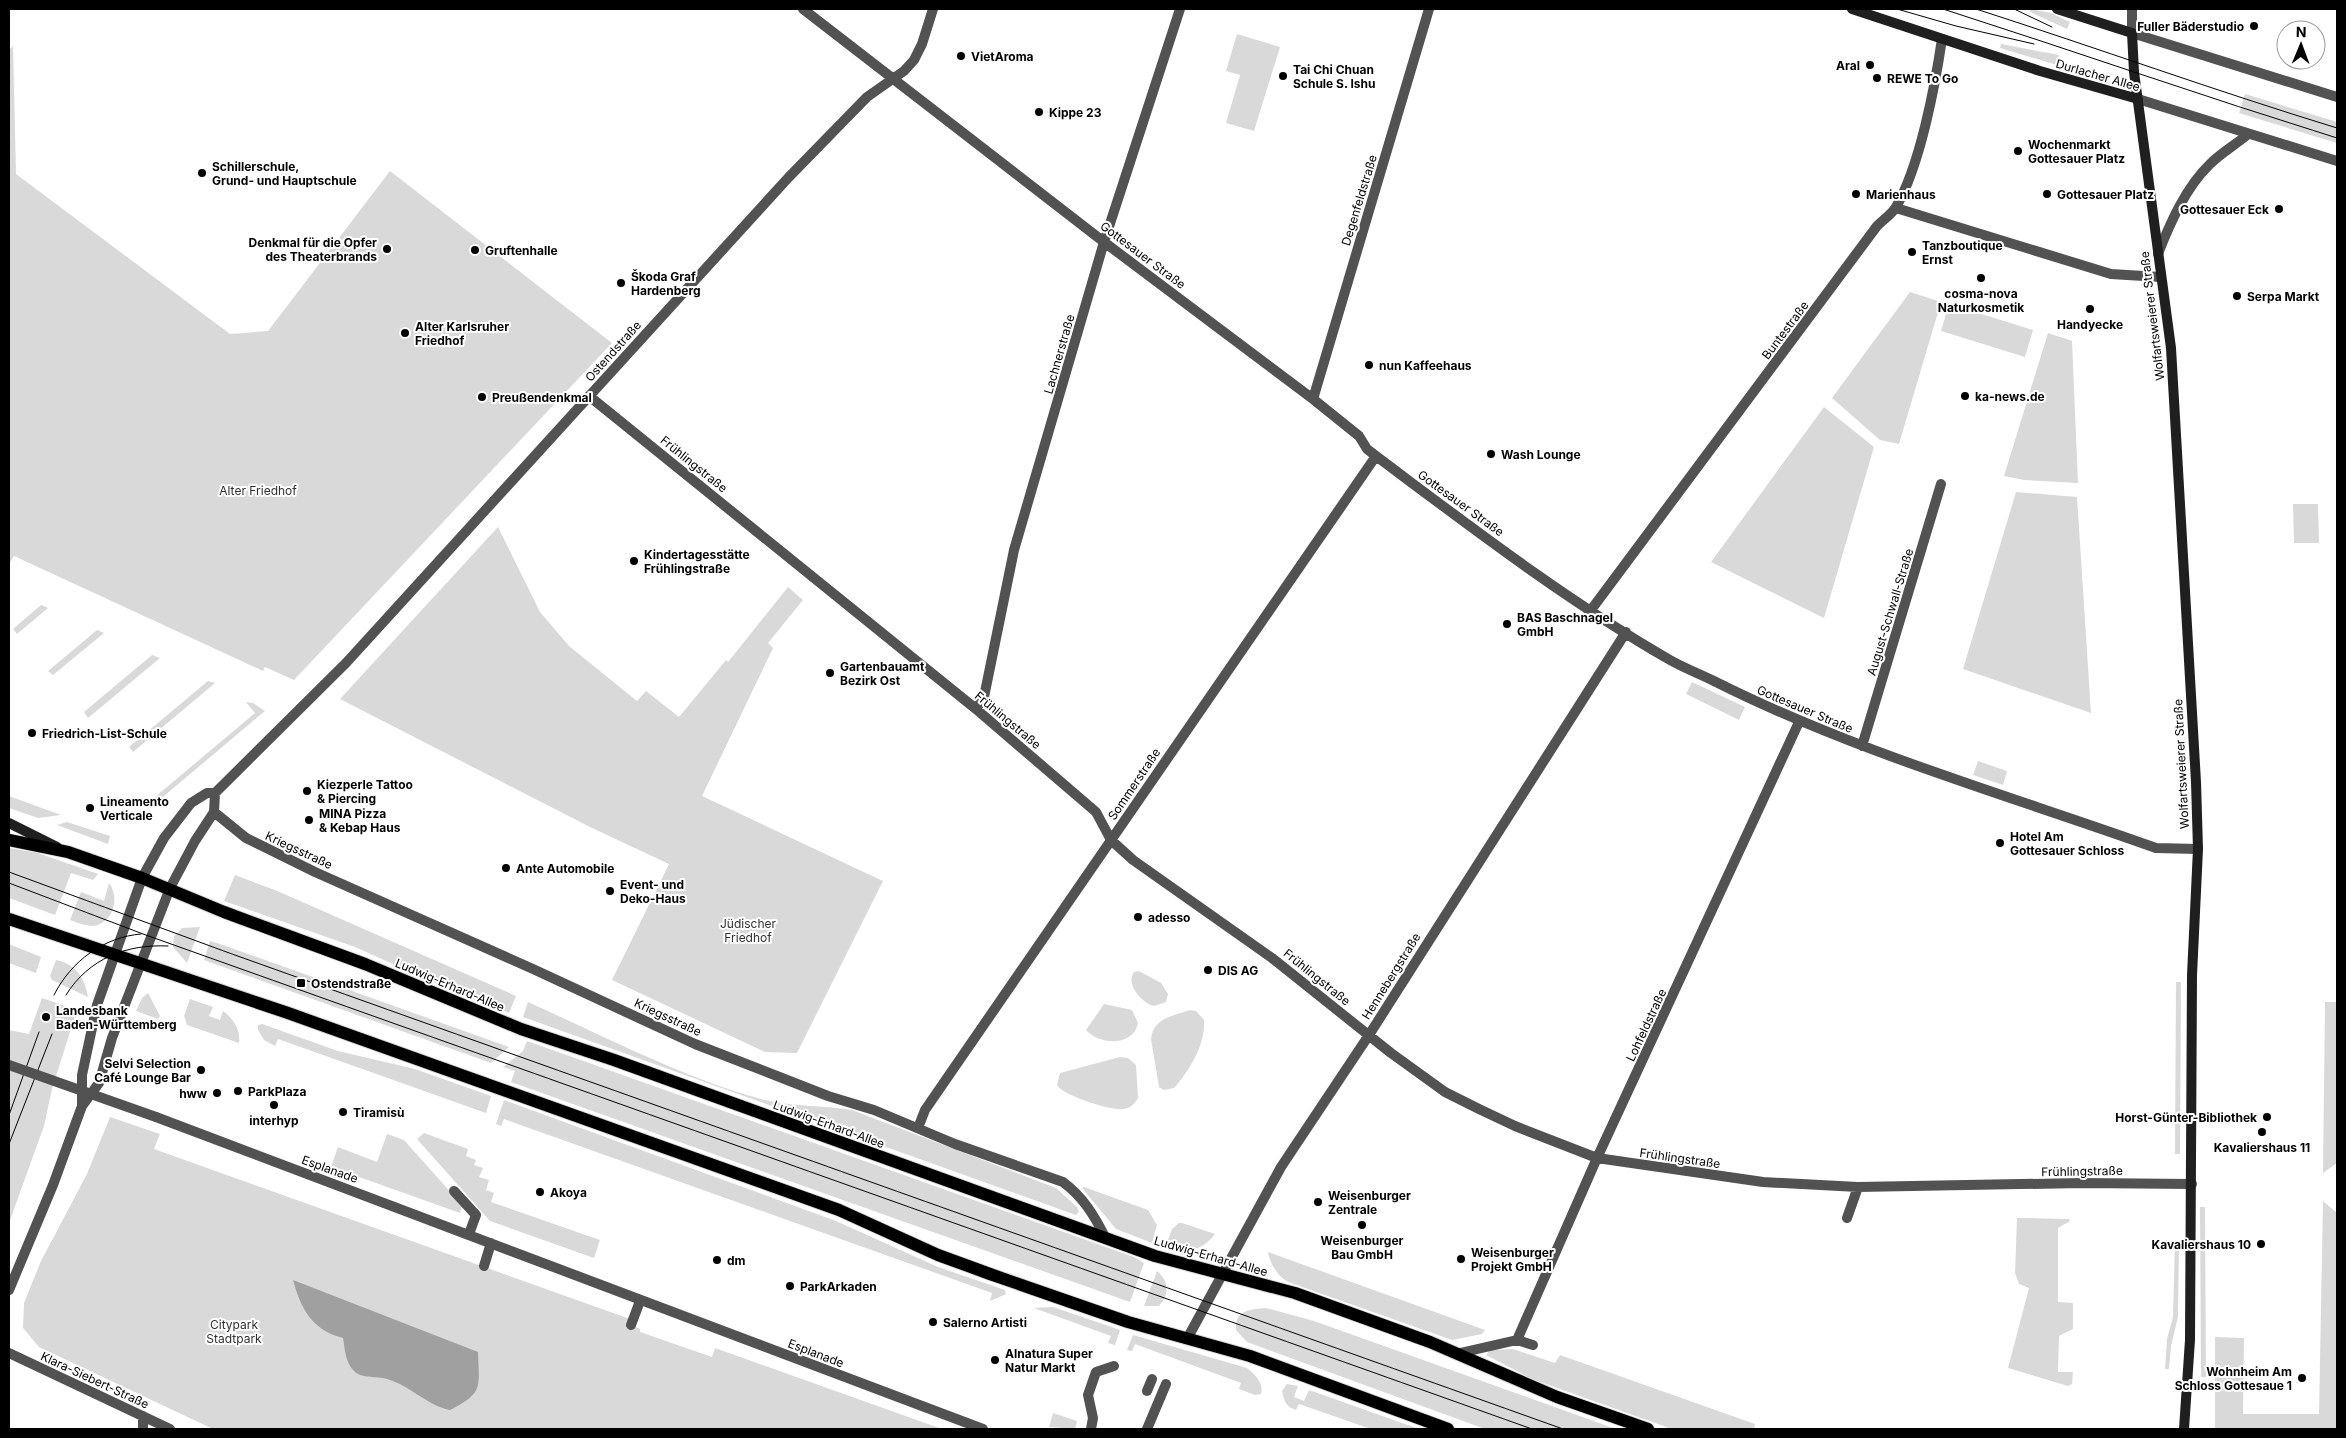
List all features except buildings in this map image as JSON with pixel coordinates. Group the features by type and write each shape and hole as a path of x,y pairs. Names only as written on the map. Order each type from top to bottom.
{"main road":[{"name":"Durlacher Allee","path":"1852,9 1942,39 2138,99"},
{"path":"2057,9 2132,33"},
{"name":"Wolfartsweierer Straße","path":"2132,33 2157,255 2171,348 2198,849 2192,975 2192,1184 2189,1377 2184,1429"},
{"name":"Ludwig-Erhard-Allee","path":"9,823 68,852 170,888 224,912 365,964 521,1029 614,1060 1156,1256 1295,1293 1460,1353 1557,1397 1648,1429"},
{"path":"9,840 68,852"},
{"path":"9,919 288,1013 838,1210 938,1255 990,1274 1128,1322 1268,1362 1448,1429"}],"street":[{"name":"Gottesauer Straße","path":"802,9 1104,242 1313,399 1359,436 1367,449 1376,456 1477,531 1591,610 1672,660 1800,722 1862,746 2156,848 2198,849"},
{"name":"Ostendstraße","path":"82,1106 82,1075 97,1005 142,878 164,838 191,803 207,793 215,793 346,663 795,171 867,96 892,79 914,60 922,44 933,9"},
{"name":"Lachnerstraße","path":"976,709 984,697 1014,550 1104,242 1180,9"},
{"name":"Degenfeldstraße","path":"1313,399 1429,9"},
{"path":"2132,9 2132,33 2337,97"},
{"name":"Buntestraße","path":"1591,610 1877,226 1896,208 1913,164 1933,88 1942,39"},
{"name":"Durlacher Allee","path":"2138,99 2337,162"},
{"path":"2157,255 2187,194 2200,176 2211,163 2247,135"},
{"path":"1896,208 2111,274 2160,277"},
{"name":"Frühlingstraße","path":"589,396 976,709 1096,812 1111,840 1133,860 1272,958 1369,1035 1446,1092 1515,1126 1597,1158 1763,1182 1858,1187 2082,1183 2192,1184"},
{"name":"Sommerstraße","path":"918,1128 925,1110 1376,456"},
{"name":"August-Schwall-Straße","path":"1862,746 1941,484"},
{"name":"Hennebergstraße","path":"1187,1339 1281,1167 1369,1035 1626,632"},
{"name":"Lohfeldstraße","path":"1517,1340 1597,1158 1800,722"},
{"path":"9,1290 53,1184 82,1106 99,1083 112,1038 170,888 195,841 214,812 215,793"},
{"name":"Kriegsstraße","path":"214,812 246,838 315,872 533,969 695,1044 828,1096 874,1110 956,1144 1063,1182 1078,1193 1095,1217 1105,1237"},
{"name":"Esplanade","path":"9,1065 156,1117 983,1429"},
{"path":"1847,1218 1858,1187"},
{"path":"454,1191 476,1215 469,1234"},
{"path":"484,1266 491,1243"},
{"path":"631,1325 640,1301"},
{"path":"1460,1353 1517,1340 1533,1345"},
{"name":"Klara-Siebert-Straße","path":"9,1353 170,1429"},
{"path":"1091,1429 1094,1418 1088,1396 1096,1372 1114,1366"},
{"path":"1147,1391 1152,1379"},
{"path":"1147,1429 1166,1384"},
{"path":"143,1416 143,1429"}],"green space":[{"path":"2031,9 2051,13 2070,22 2067,29 2030,12"},
{"path":"1237,34 1280,47 1254,131 1226,123 1240,75 1226,71"},
{"path":"2001,44 2059,55 2057,65 2000,48"},
{"name":"Alter Friedhof","path":"13,46 16,174 230,334 268,331 390,171 612,343 294,680 265,667 263,671 14,556 9,564 9,50"},
{"path":"2245,94 2337,122 2337,143 2239,113"},
{"path":"1910,292 1941,302 1899,444 1880,440 1832,398"},
{"path":"1949,304 2033,330 2025,357 1941,331"},
{"path":"2048,333 2072,341 2078,483 2024,480 2004,476"},
{"path":"1824,407 1874,447 1824,618 1711,562"},
{"path":"2016,492 2077,497 2091,713 1963,669"},
{"path":"2293,504 2318,504 2319,543 2294,543"},
{"name":"Jüdischer Friedhof","path":"498,527 540,612 569,646 637,701 646,691 679,717 726,660 728,662 788,587 803,600 768,643 773,648 702,796 883,881 797,1053 765,1052 612,980 669,864 590,827 340,699"},
{"path":"41,605 48,608 17,634 13,629"},
{"path":"97,630 104,633 53,675 48,671"},
{"path":"152,655 160,658 88,718 84,712"},
{"path":"208,681 215,683 133,752 129,747"},
{"path":"1692,682 1745,707 1739,720 1686,694"},
{"path":"246,702 253,703 265,711 158,801 155,797 255,713"},
{"path":"1978,761 2007,771 2003,785 1973,775"},
{"path":"9,796 61,815 38,818 9,808"},
{"path":"67,822 110,836 108,844 57,825"},
{"path":"9,848 38,853 98,874 93,880 71,873 55,915 9,898"},
{"path":"235,875 275,890 516,996 509,1013 451,990 355,947 224,901"},
{"path":"109,883 114,894 114,906 104,922 91,926 70,920 81,892 104,901"},
{"path":"200,927 187,963 173,947 174,936 182,928"},
{"path":"210,941 509,1047 491,1063 204,960"},
{"path":"9,944 41,957 36,973 9,963"},
{"path":"56,960 74,968 85,984 88,997 52,980 50,976"},
{"path":"1139,971 1161,983 1168,994 1166,1002 1154,1006 1140,997 1132,982 1134,972"},
{"path":"2176,982 2181,982 2180,1154 2175,1154"},
{"path":"148,993 160,1016 158,1019 136,1011 142,998"},
{"path":"42,998 77,1010 52,1089 44,1126 9,1223 9,1030 29,1034"},
{"path":"190,999 213,1007 209,1016 220,1020 223,1011 227,1014 237,1029 239,1043 187,1025 184,1016"},
{"path":"528,1002 672,1068 731,1090 772,1102 852,1110 1056,1188 1077,1207 1079,1212 1076,1215 523,1017"},
{"path":"2325,1002 2337,1002 2337,1163 2323,1173"},
{"path":"1104,1004 1132,1010 1138,1023 1135,1031 1130,1036 1123,1040 1108,1041 1099,1039 1086,1030"},
{"path":"1190,1010 1196,1011 1204,1020 1204,1029 1199,1048 1191,1065 1174,1088 1164,1090 1159,1087 1151,1039 1153,1032 1156,1026 1165,1019"},
{"path":"262,1024 338,1051 415,1069 491,1096 486,1113 278,1039 275,1046 264,1040 258,1030 258,1025"},
{"path":"527,1041 1134,1257 1144,1263 1130,1302 511,1082 515,1071 503,1067 523,1051"},
{"path":"1120,1057 1128,1058 1136,1065 1138,1098 1128,1108 1108,1108 1087,1102 1068,1093 1057,1085 1060,1073"},
{"path":"504,1100 836,1221 938,1267 1005,1290 1006,1294 990,1301 992,1293 504,1119 501,1126 496,1124"},
{"name":"Citypark Stadtpark","path":"110,1117 160,1134 154,1149 630,1319 631,1325 640,1329 640,1332 712,1357 715,1348 942,1429 213,1429 39,1347 23,1328 24,1303 41,1261 87,1174"},
{"path":"424,1133 468,1149 466,1156 476,1160 474,1165 483,1168 479,1177 489,1180 486,1190 494,1193 491,1202 600,1240 594,1258 490,1221 417,1139"},
{"path":"387,1134 404,1140 462,1205 460,1213 331,1167 338,1147 377,1162"},
{"path":"1084,1187 1148,1210 1157,1225 1152,1243 1116,1229 1082,1188"},
{"path":"2323,1201 2337,1213 2337,1429 2215,1429 2215,1337 2244,1338 2243,1414 2319,1414"},
{"path":"2200,1207 2205,1207 2206,1377 2201,1377"},
{"path":"2017,1218 2069,1219 2070,1221 2058,1228 2058,1302 2073,1303 2073,1329 2059,1336 2058,1372 2073,1372 2072,1384 2068,1386 2008,1368 2029,1288 2019,1284 2015,1273"},
{"path":"1179,1223 1215,1234 1199,1248 1193,1250 1165,1248 1172,1229"},
{"path":"2175,1240 2179,1240 2178,1317 2171,1346 2169,1369 2165,1369 2167,1339 2173,1317"},
{"path":"1268,1252 1485,1330 1482,1334 1452,1340 1291,1283 1276,1270"},
{"path":"1157,1271 1166,1283 1165,1297 1159,1306 1144,1306"},
{"path":"1053,1307 1120,1330 1115,1345 1108,1343 1111,1336 1034,1308"},
{"path":"1266,1308 1314,1321 1616,1429 1485,1429 1247,1342 1236,1330 1236,1324 1240,1315 1249,1310"},
{"path":"1133,1335 1247,1368 1260,1382 1261,1394 1255,1395 1239,1389 1241,1383 1135,1344 1132,1351 1127,1350"},
{"path":"1513,1349 1555,1363 1560,1355 1755,1424 1754,1429 1672,1429 1532,1379 1486,1355 1490,1350"},
{"path":"1287,1384 1298,1386 1294,1397 1304,1401 1309,1390 1419,1429 1371,1429 1299,1404 1296,1410 1293,1409 1286,1403 1282,1391"},
{"path":"1053,1413 1077,1421 1075,1429 1049,1427"}],"shaded area":[{"path":"293,1280 478,1352 479,1381 474,1393 469,1399 450,1410 433,1404 396,1382 357,1374 347,1360 343,1338 323,1330 309,1317 300,1300"}],"tram line":[{"path":"1897,9 1956,26 2034,44"},
{"path":"1943,9 2337,138"},
{"path":"1976,9 2337,128"},
{"path":"2014,9 2052,27"},
{"path":"9,872 232,954 1563,1429"},
{"path":"9,883 143,934 1532,1429"},
{"path":"54,995 70,972 90,953 114,940 141,934"},
{"path":"66,995 86,971 110,956 138,948 168,946"},
{"path":"9,1115 39,1032"},
{"path":"9,1144 52,1034"}],"place":[{"name":"Fuller Bäderstudio","path":"2254,26"},
{"name":"VietAroma","path":"961,56"},
{"name":"Aral","path":"1870,65"},
{"name":"Tai Chi Chuan Schule S. Ishu","path":"1283,76"},
{"name":"REWE To Go","path":"1877,78"},
{"name":"Kippe 23","path":"1039,112"},
{"name":"Wochenmarkt Gottesauer Platz","path":"2018,151"},
{"name":"Schillerschule, Grund- und Hauptschule","path":"202,173"},
{"name":"Marienhaus","path":"1856,194"},
{"name":"Gottesauer Platz","path":"2047,194"},
{"name":"Gottesauer Eck","path":"2279,209"},
{"name":"Denkmal für die Opfer des Theaterbrands","path":"387,249"},
{"name":"Gruftenhalle","path":"475,250"},
{"name":"Tanzboutique Ernst","path":"1912,252"},
{"name":"cosma-nova Naturkosmetik","path":"1981,278"},
{"name":"Škoda Graf Hardenberg","path":"621,283"},
{"name":"Serpa Markt","path":"2237,296"},
{"name":"Handyecke","path":"2090,309"},
{"name":"Alter Karlsruher Friedhof","path":"405,333"},
{"name":"nun Kaffeehaus","path":"1369,365"},
{"name":"ka-news.de","path":"1965,396"},
{"name":"Preußendenkmal","path":"482,397"},
{"name":"Wash Lounge","path":"1491,454"},
{"name":"Kindertagesstätte Frühlingstraße","path":"634,561"},
{"name":"BAS Baschnagel GmbH","path":"1507,624"},
{"name":"Gartenbauamt Bezirk Ost","path":"830,673"},
{"name":"Friedrich-List-Schule","path":"32,733"},
{"name":"Kiezperle Tattoo & Piercing","path":"307,791"},
{"name":"Lineamento Verticale","path":"90,808"},
{"name":"MINA Pizza & Kebap Haus","path":"309,820"},
{"name":"Hotel Am Gottesauer Schloss","path":"2000,843"},
{"name":"Ante Automobile","path":"506,868"},
{"name":"Event- und Deko-Haus","path":"610,891"},
{"name":"adesso","path":"1138,917"},
{"name":"DIS AG","path":"1208,970"},
{"name":"Ostendstraße","path":"301,983"},
{"name":"Landesbank Baden-Württemberg","path":"46,1017"},
{"name":"Selvi Selection Café Lounge Bar","path":"201,1070"},
{"name":"ParkPlaza","path":"238,1091"},
{"name":"hww","path":"217,1093"},
{"name":"interhyp","path":"274,1105"},
{"name":"Tiramisù","path":"343,1112"},
{"name":"Horst-Günter-Bibliothek","path":"2267,1117"},
{"name":"Kavaliershaus 11","path":"2262,1132"},
{"name":"Akoya","path":"540,1192"},
{"name":"Weisenburger Zentrale","path":"1318,1202"},
{"name":"Weisenburger Bau GmbH","path":"1362,1225"},
{"name":"Kavaliershaus 10","path":"2261,1244"},
{"name":"Weisenburger Projekt GmbH","path":"1461,1259"},
{"name":"dm","path":"717,1260"},
{"name":"ParkArkaden","path":"790,1286"},
{"name":"Salerno Artisti","path":"933,1322"},
{"name":"Alnatura Super Natur Markt","path":"995,1360"},
{"name":"Wohnheim Am Schloss Gottesaue 1","path":"2302,1378"}]}
